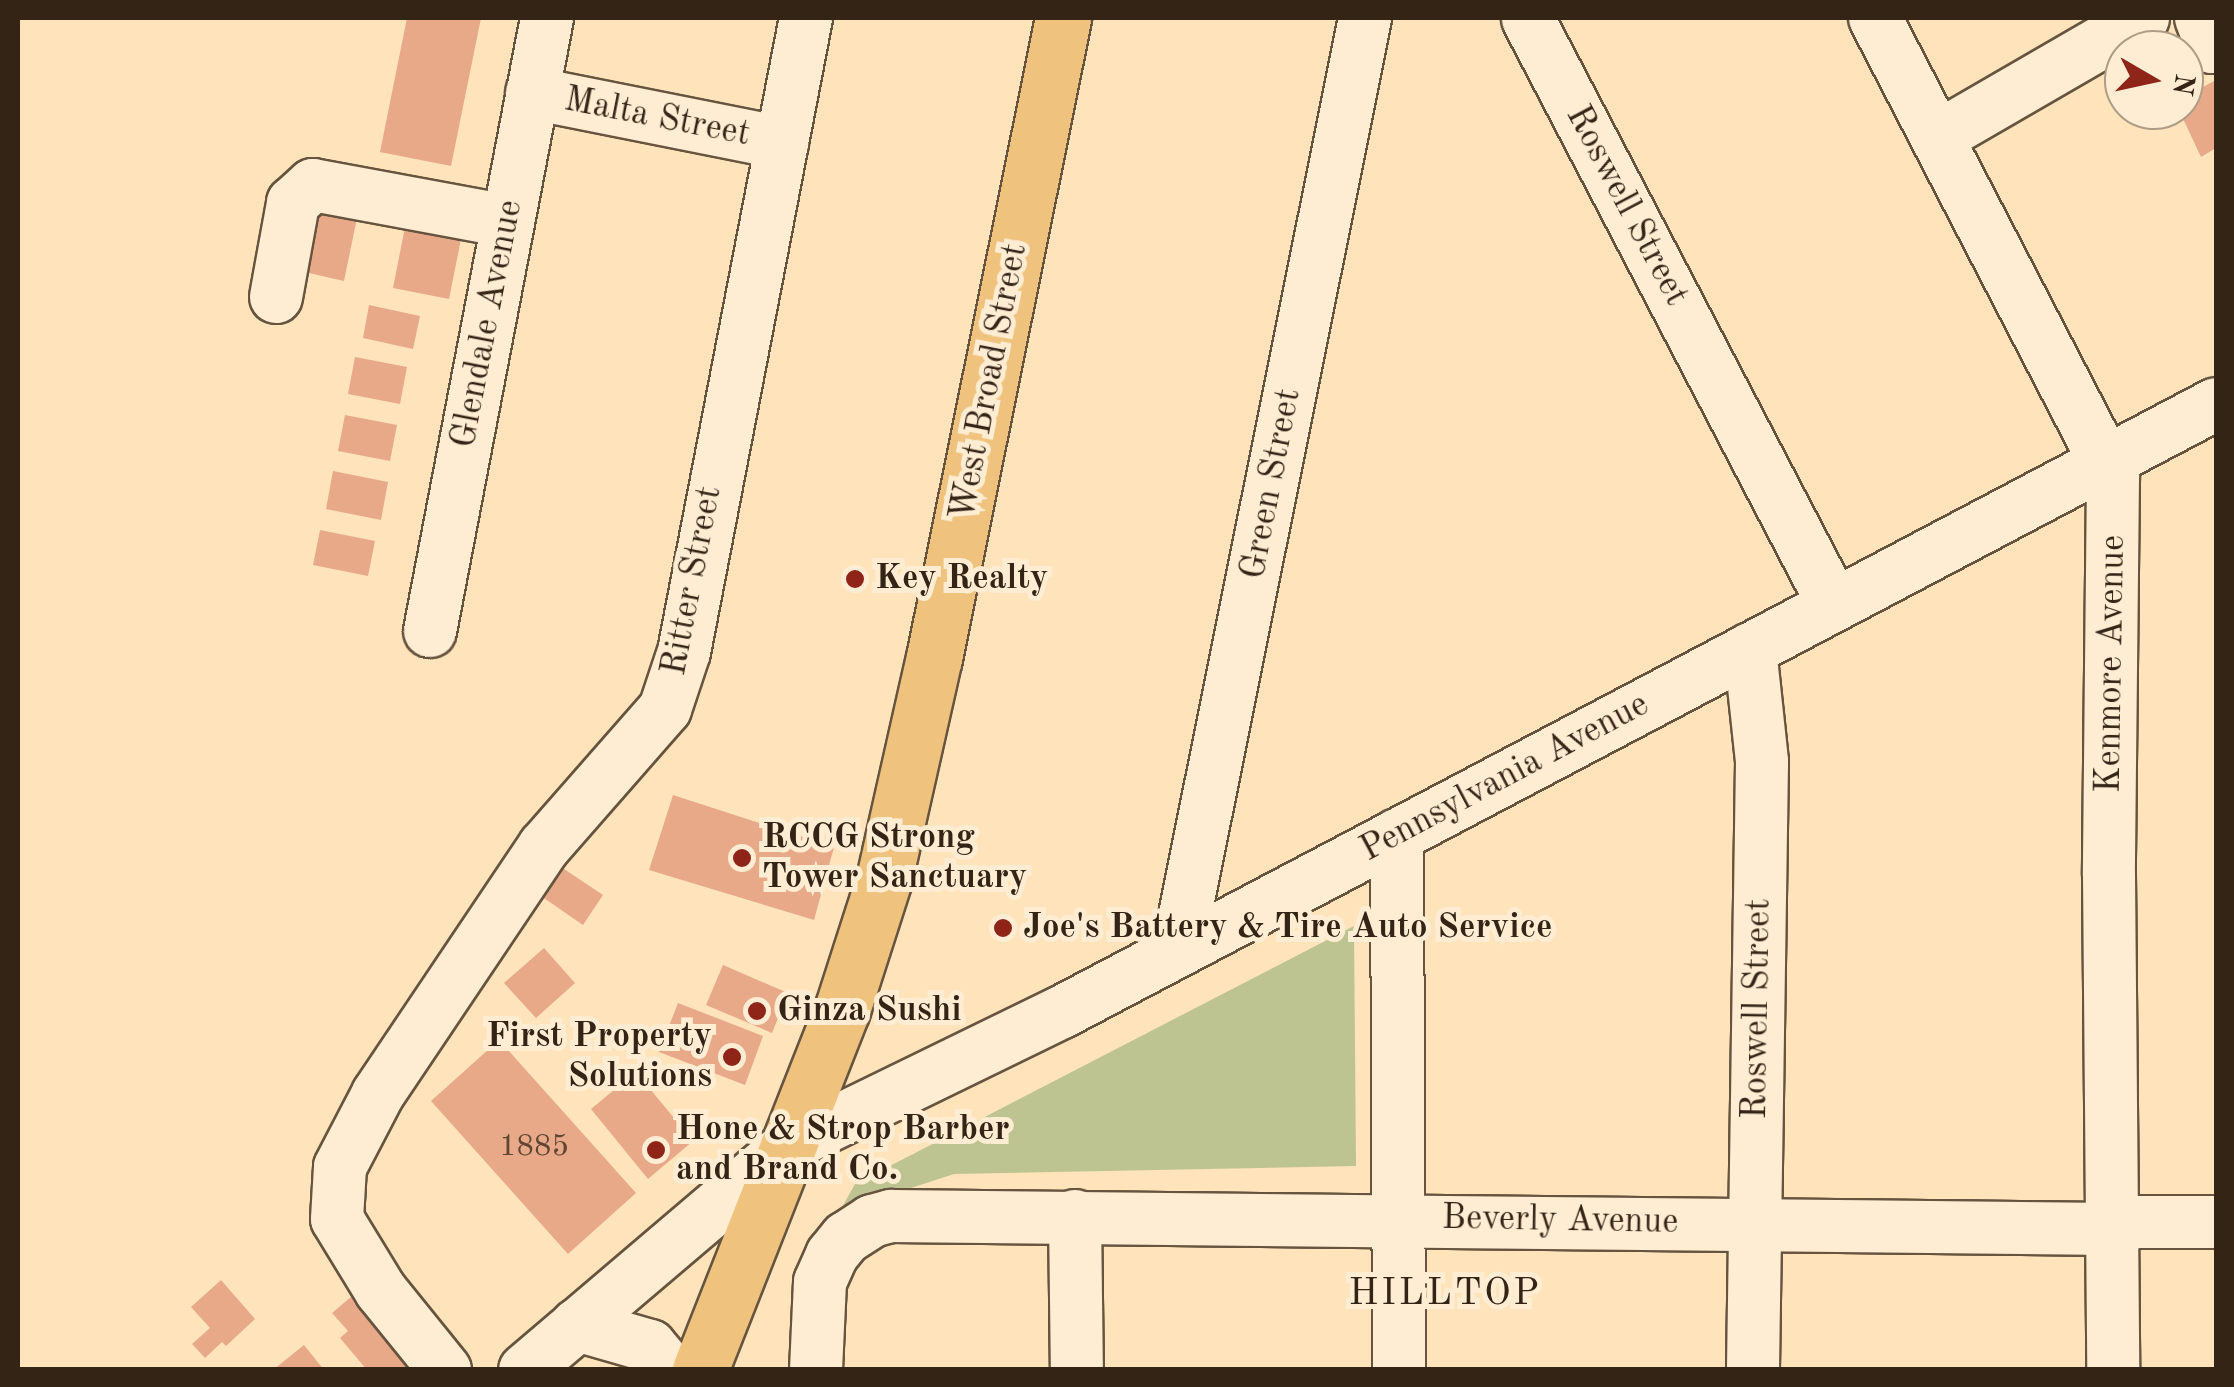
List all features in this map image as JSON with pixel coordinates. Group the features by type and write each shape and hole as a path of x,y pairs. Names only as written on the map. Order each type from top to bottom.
{"main road":[{"name":"West Broad Street","path":"700,1370 842,1010 884,879 1063,18"}],"street":[{"name":"Glendale Avenue","path":"430,631 546,18"},
{"name":"Ritter Street","path":"444,1370 381,1291 338,1219 340,1168 378,1094 544,848 665,709 684,652 806,18"},
{"name":"Green Street","path":"1178,950 1365,18"},
{"name":"Roswell Street","path":"1530,18 1834,605"},
{"name":"Kenmore Avenue","path":"1876,18 2114,477 2109,875 2114,1370"},
{"path":"1938,138 2142,18"},
{"path":"2202,18 2212,46 2216,44"},
{"name":"Malta Street","path":"532,93 782,142"},
{"path":"276,298 293,203 313,184 508,221"},
{"name":"Pennsylvania Avenue","path":"525,1370 789,1145 1178,950 2216,404"},
{"name":"Roswell Street","path":"1750,649 1762,762 1753,1370"},
{"path":"1397,835 1399,1370"},
{"name":"Beverly Avenue","path":"816,1370 820,1282 832,1255 846,1238 872,1221 903,1215 2112,1228 2136,1222 2216,1222"},
{"path":"1076,1216 1078,1370"},
{"path":"577,1325 650,1346 670,1370"}],"green space":[{"path":"1354,926 1356,1166 954,1174 840,1211 855,1184"}],"building":[{"path":"407,18 481,18 451,166 380,152"},
{"path":"2216,80 2216,148 2201,157 2188,130 2204,130 2204,86"},
{"path":"315,202 358,213 344,281 300,271"},
{"path":"407,217 463,229 449,299 393,288"},
{"path":"369,305 420,316 413,349 363,338"},
{"path":"355,357 407,367 400,404 348,394"},
{"path":"345,415 397,425 390,461 338,451"},
{"path":"333,471 388,482 381,520 326,509"},
{"path":"320,530 375,541 368,576 313,565"},
{"name":"RCCG Strong Tower Sanctuary","path":"673,795 834,847 814,920 649,870"},
{"path":"558,865 603,895 583,925 538,894"},
{"path":"544,948 575,983 536,1018 504,983"},
{"path":"723,965 788,993 772,1033 706,1005"},
{"path":"678,1003 763,1036 745,1085 659,1052"},
{"path":"499,1040 636,1193 568,1254 431,1101"},
{"path":"636,1072 693,1141 648,1179 591,1109"},
{"path":"221,1280 255,1319 226,1346 222,1342 205,1358 192,1344 210,1328 191,1307"},
{"path":"351,1297 373,1325 384,1316 429,1370 367,1370 340,1338 348,1331 332,1313"},
{"path":"304,1345 324,1370 273,1370"}],"place":[{"name":"Key Realty","path":"855,579"},
{"name":"RCCG Strong Tower Sanctuary","path":"742,858"},
{"name":"Joe's Battery & Tire Auto Service","path":"1003,928"},
{"name":"Ginza Sushi","path":"757,1011"},
{"name":"First Property Solutions","path":"732,1057"},
{"name":"Hone & Strop Barber and Brand Co.","path":"656,1150"}],"district":[{"name":"HILLTOP","path":"1445,1295"}]}
